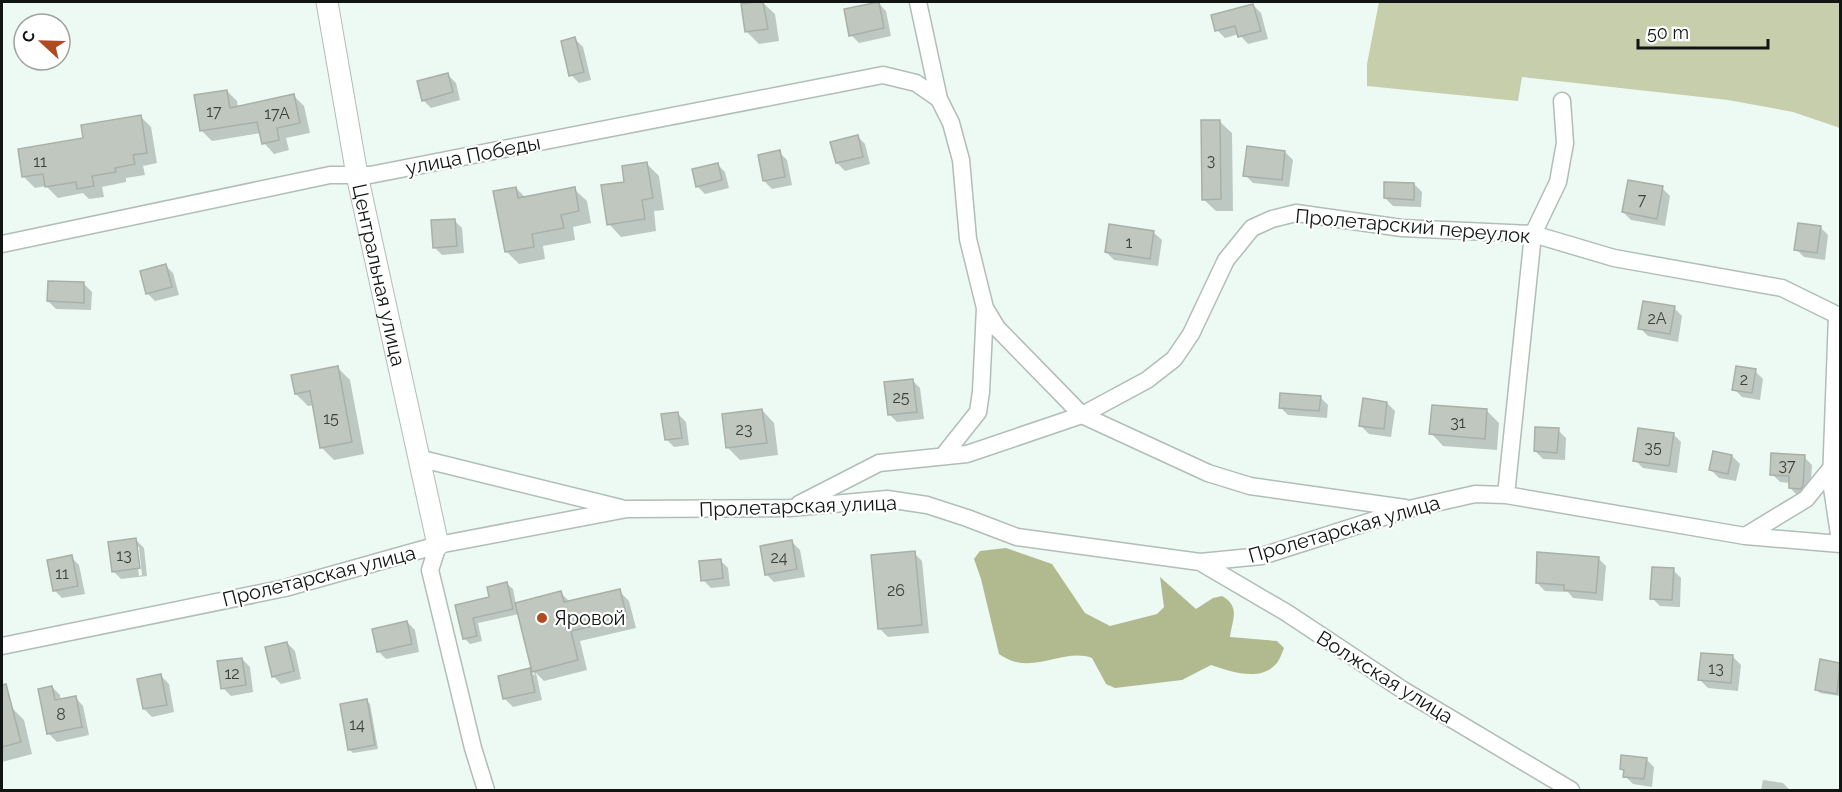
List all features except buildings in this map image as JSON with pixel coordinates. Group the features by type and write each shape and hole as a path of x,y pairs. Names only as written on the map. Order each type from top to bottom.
{"street":[{"name":"Центральная улица","path":"327,2 357,175 438,545"},
{"path":"918,2 939,99 951,123 961,160 968,239 985,308 978,412 943,456"},
{"name":"улица Победы","path":"2,244 330,175 370,175 883,75 916,83 939,99"},
{"path":"1506,495 1533,234 1558,182 1565,143 1562,101"},
{"name":"Пролетарский переулок","path":"790,508 879,463 967,454 1082,415 1147,380 1174,359 1191,334 1226,260 1252,228 1272,219 1296,213 1401,228 1533,234 1614,258 1782,288 1839,316 1831,481 1840,542"},
{"path":"985,308 997,328 1082,415 1208,472 1250,486 1409,509"},
{"path":"418,458 627,509"},
{"path":"1745,536 1806,499 1832,466"},
{"name":"Пролетарская улица","path":"2,646 285,588 438,545 627,509 790,508 887,499 927,505 1017,537 1200,562 1262,556 1409,509 1475,494 1506,495 1745,536 1840,542"},
{"path":"438,545 430,570 473,748 486,790"},
{"name":"Волжская улица","path":"1200,562 1287,613 1403,690 1571,790"}],"green space":[{"path":"1379,2 1840,2 1840,128 1793,112 1728,100 1522,77 1518,101 1367,86 1367,64"},
{"path":"1006,548 1052,564 1085,613 1110,626 1157,614 1164,607 1160,577 1196,609 1213,598 1222,596 1228,600 1234,614 1230,637 1277,641 1284,648 1276,664 1260,673 1244,674 1211,665 1182,680 1115,688 1106,684 1092,658 1074,656 1035,663 1012,661 999,654 974,559 980,551"}],"place":[{"name":"Яровой","path":"542,618"}]}
